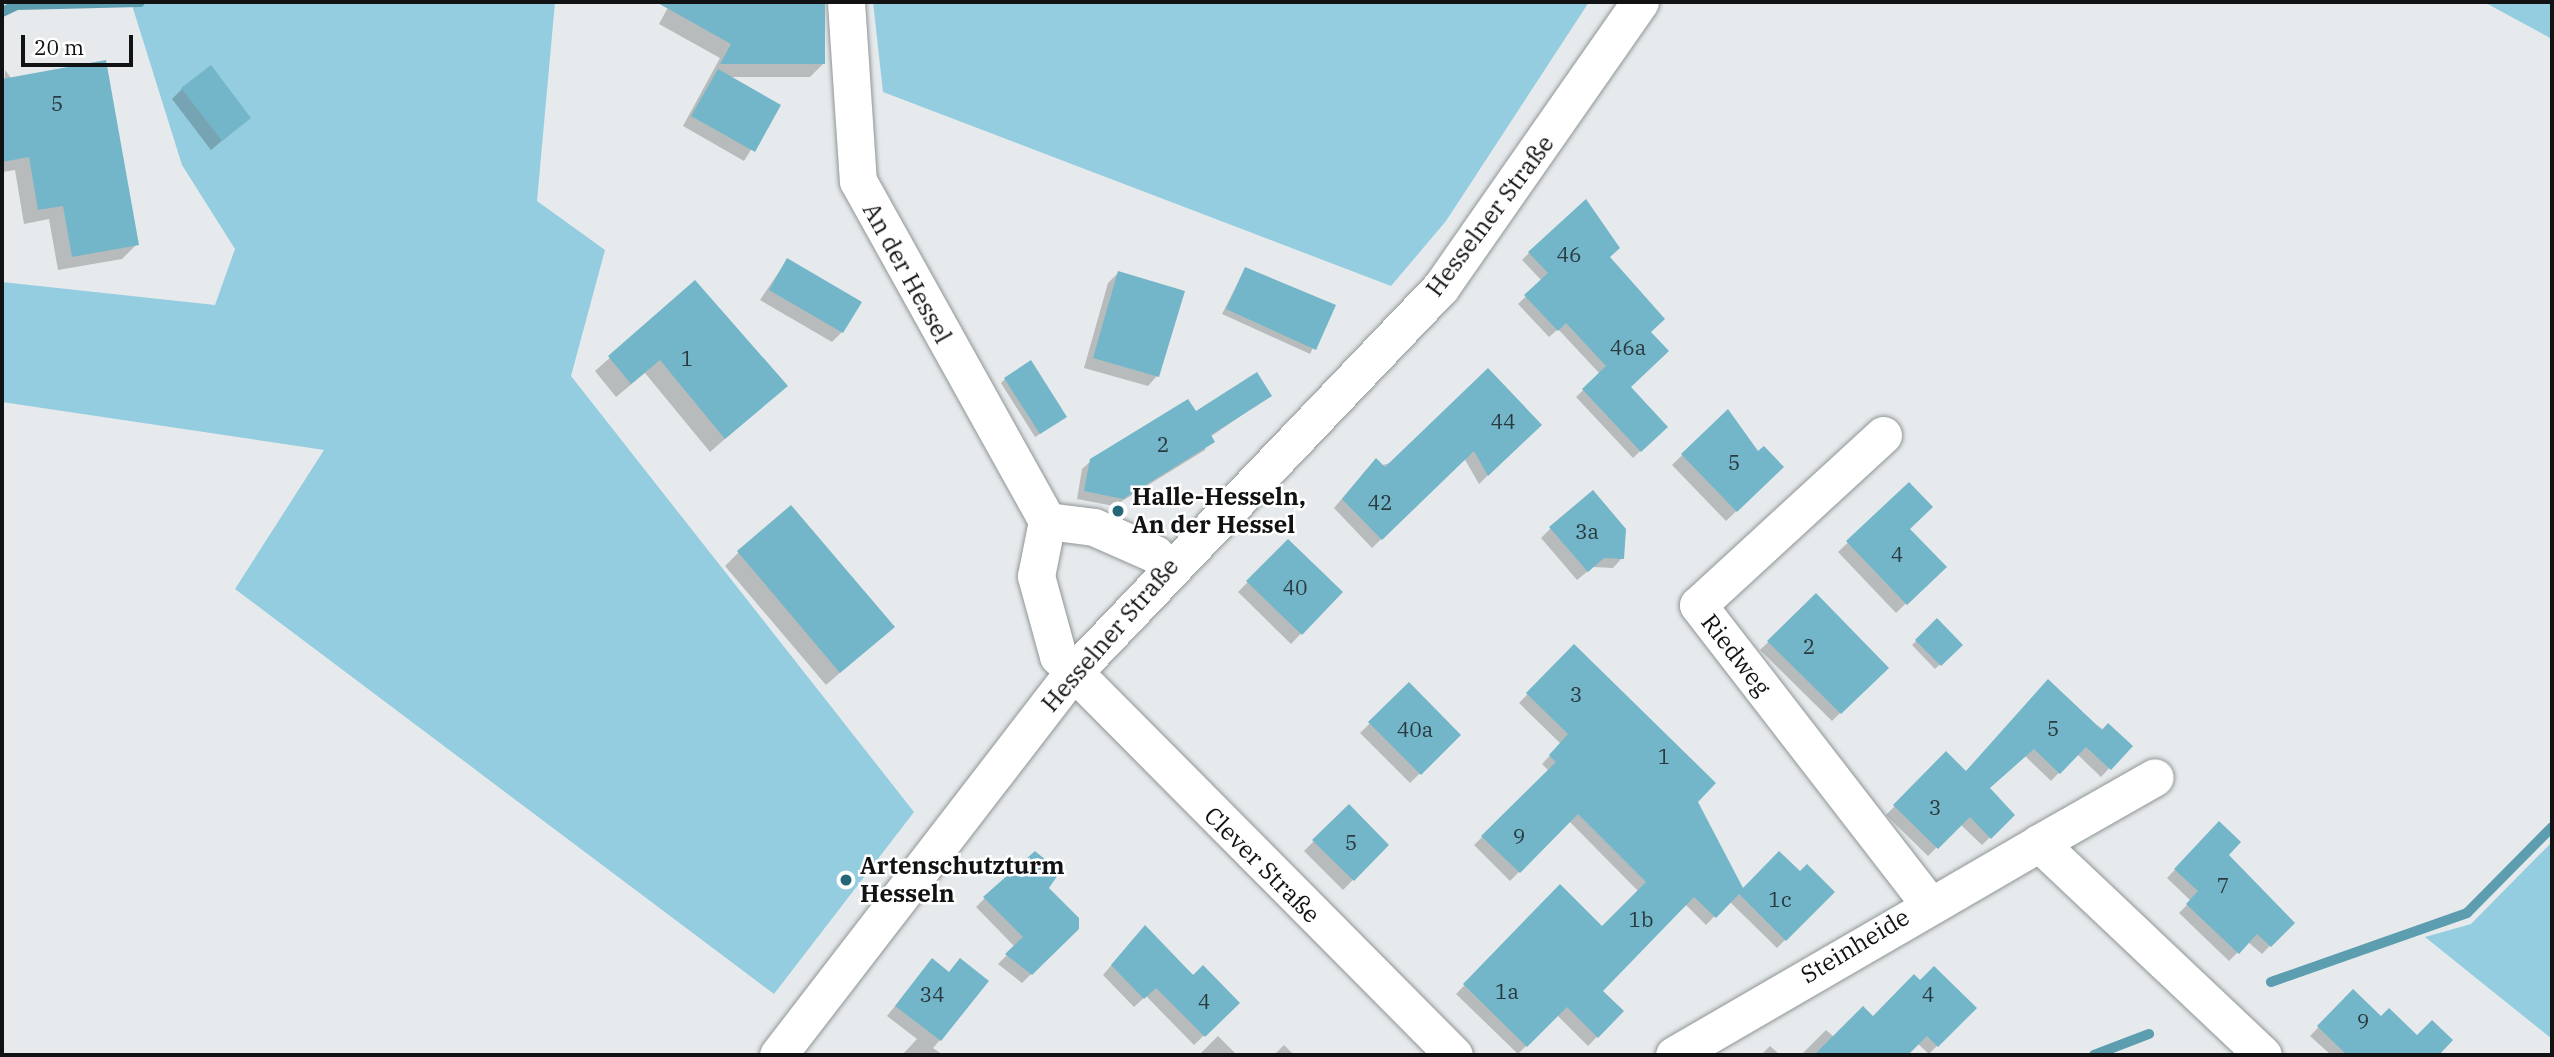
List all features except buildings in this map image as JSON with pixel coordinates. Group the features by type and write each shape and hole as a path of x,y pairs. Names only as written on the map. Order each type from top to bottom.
{"street":[{"name":"An der Hessel","path":"846,2 858,181 1047,521"},
{"name":"Hesselner Straße","path":"778,1055 1071,675 1168,567 1441,287 1640,2"},
{"name":"Riedweg","path":"1882,435 1698,605 1928,902"},
{"path":"1071,675 1047,634 1036,576 1047,521 1094,527 1155,554 1168,567"},
{"name":"Clever Straße","path":"1071,675 1454,1055"},
{"name":"Steinheide","path":"1674,1055 1928,902 2039,843 2155,776"},
{"path":"2039,843 2263,1055"}],"shaded area":[{"path":"131,2 555,2 537,201 605,250 571,376 914,812 774,994 235,589 324,450 2,402 2,282 215,305 235,249 182,165"},
{"path":"873,2 1589,2 1446,221 1391,286 883,92"},
{"path":"2484,2 2552,2 2552,39"},
{"path":"2552,842 2552,1039 2425,937 2471,924"}],"waterway":[{"path":"2,12 17,5 140,2"},
{"path":"2271,982 2467,913 2552,827"},
{"path":"2094,1055 2149,1034"}],"place":[{"name":"Halle-Hesseln, An der Hessel","path":"1118,511"},
{"name":"Artenschutzturm Hesseln","path":"846,880"}]}
